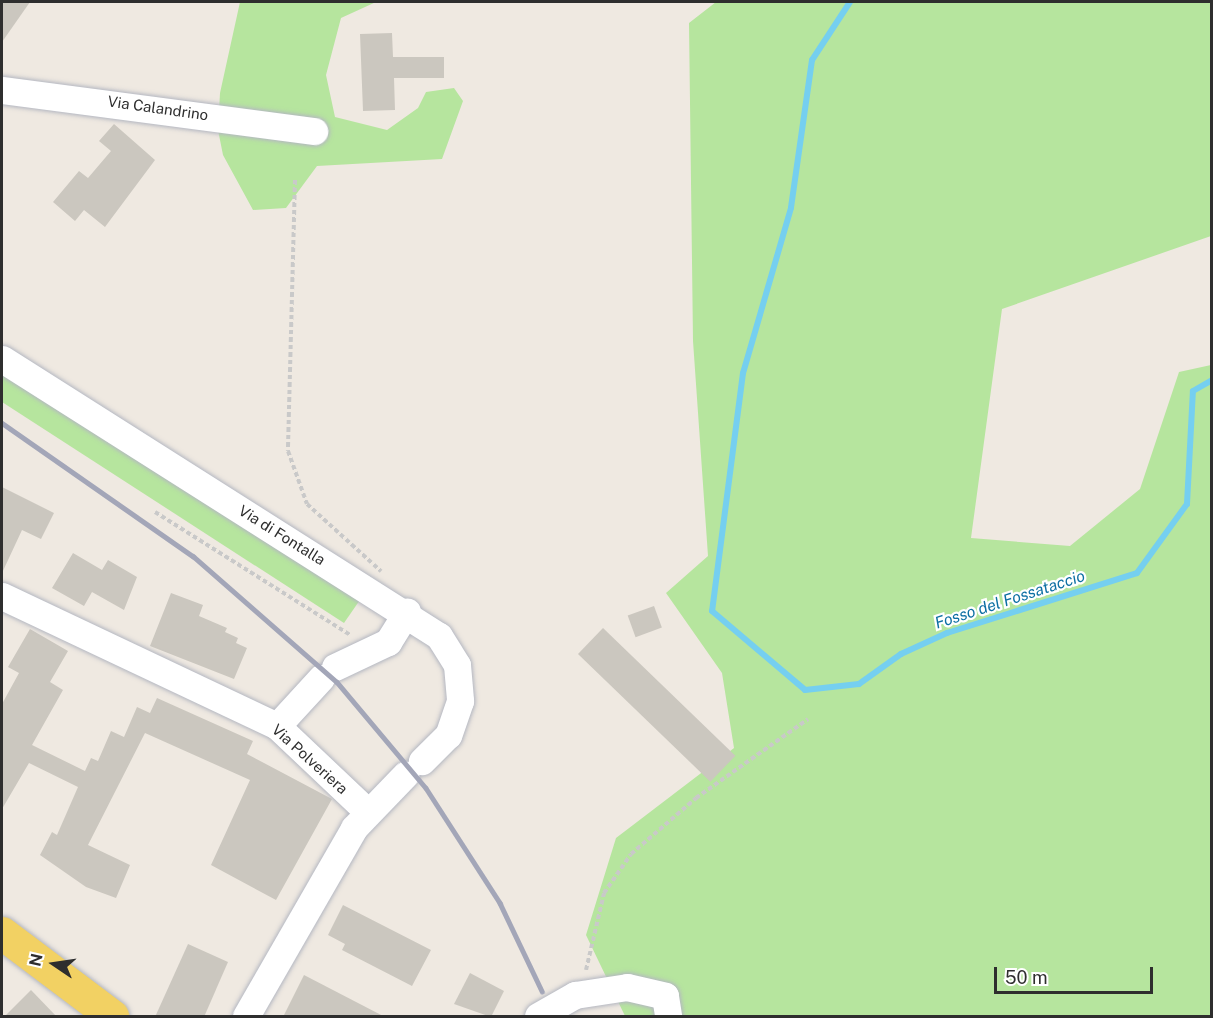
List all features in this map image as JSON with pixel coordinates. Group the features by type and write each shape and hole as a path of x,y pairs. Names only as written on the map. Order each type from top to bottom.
{"main road":[{"path":"2,933 112,1017"}],"street":[{"name":"Via Calandrino","path":"2,90 314,130"},
{"name":"Via di Fontalla","path":"2,359 381,597 407,611 449,650 460,684 448,735 367,811"},
{"name":"Via Polveriera","path":"2,596 277,726 367,811"},
{"path":"277,726 328,672 368,655 388,642 407,611"},
{"path":"246,1017 367,811"},
{"path":"538,1017 575,995 652,989 670,1003 668,1017"}],"path":[{"path":"295,180 288,451 307,504 375,560 382,573 381,597"},
{"path":"155,512 341,625 368,655"},
{"path":"575,995 604,893 631,854 696,798 808,719"}],"green space":[{"path":"240,2 376,2 341,18 326,75 335,117 387,130 418,108 426,92 454,88 463,101 442,159 317,166 286,208 253,210 223,155 218,130 220,93"},
{"path":"716,2 1211,2 1211,236 1002,309 971,538 1070,546 1140,489 1179,372 1211,365 1211,1016 625,1016 586,935 616,838 734,748 722,673 666,593 708,556 693,341 689,23"},
{"path":"2,371 362,597 344,623 2,402"}],"building":[{"path":"2,2 30,2 2,42"},
{"path":"392,33 393,57 444,57 444,78 394,78 395,110 363,111 360,34"},
{"path":"114,124 155,160 105,227 84,210 75,221 53,202 79,171 88,178 111,151 99,141"},
{"path":"2,487 54,513 41,539 22,530 2,573"},
{"path":"73,553 102,570 108,560 137,577 124,610 92,592 84,606 52,588"},
{"path":"171,593 203,605 199,616 227,628 225,632 238,638 236,643 247,648 234,679 150,646"},
{"path":"654,606 662,628 636,637 628,616"},
{"path":"603,628 735,756 710,782 578,654"},
{"path":"30,629 68,651 50,682 63,690 32,745 85,771 91,758 98,761 111,731 124,737 137,707 150,713 157,698 253,741 247,754 332,799 276,900 211,865 250,780 145,733 88,845 130,865 116,898 86,887 40,855 52,832 57,835 78,787 29,763 2,809 2,704 19,673 8,667"},
{"path":"343,905 431,950 412,986 342,950 345,944 328,935"},
{"path":"188,944 228,962 204,1017 155,1017"},
{"path":"470,973 504,991 491,1017 454,1004"},
{"path":"304,975 385,1017 283,1017"},
{"path":"31,990 57,1017 4,1017"}],"waterway":[{"name":"Fosso del Fossataccio","path":"850,2 812,60 791,208 743,373 712,611 805,690 859,684 901,654 947,633 1137,573 1187,504 1193,391 1212,380"}],"railway":[{"path":"2,423 193,556 337,682 426,788 500,903 542,991"}]}
